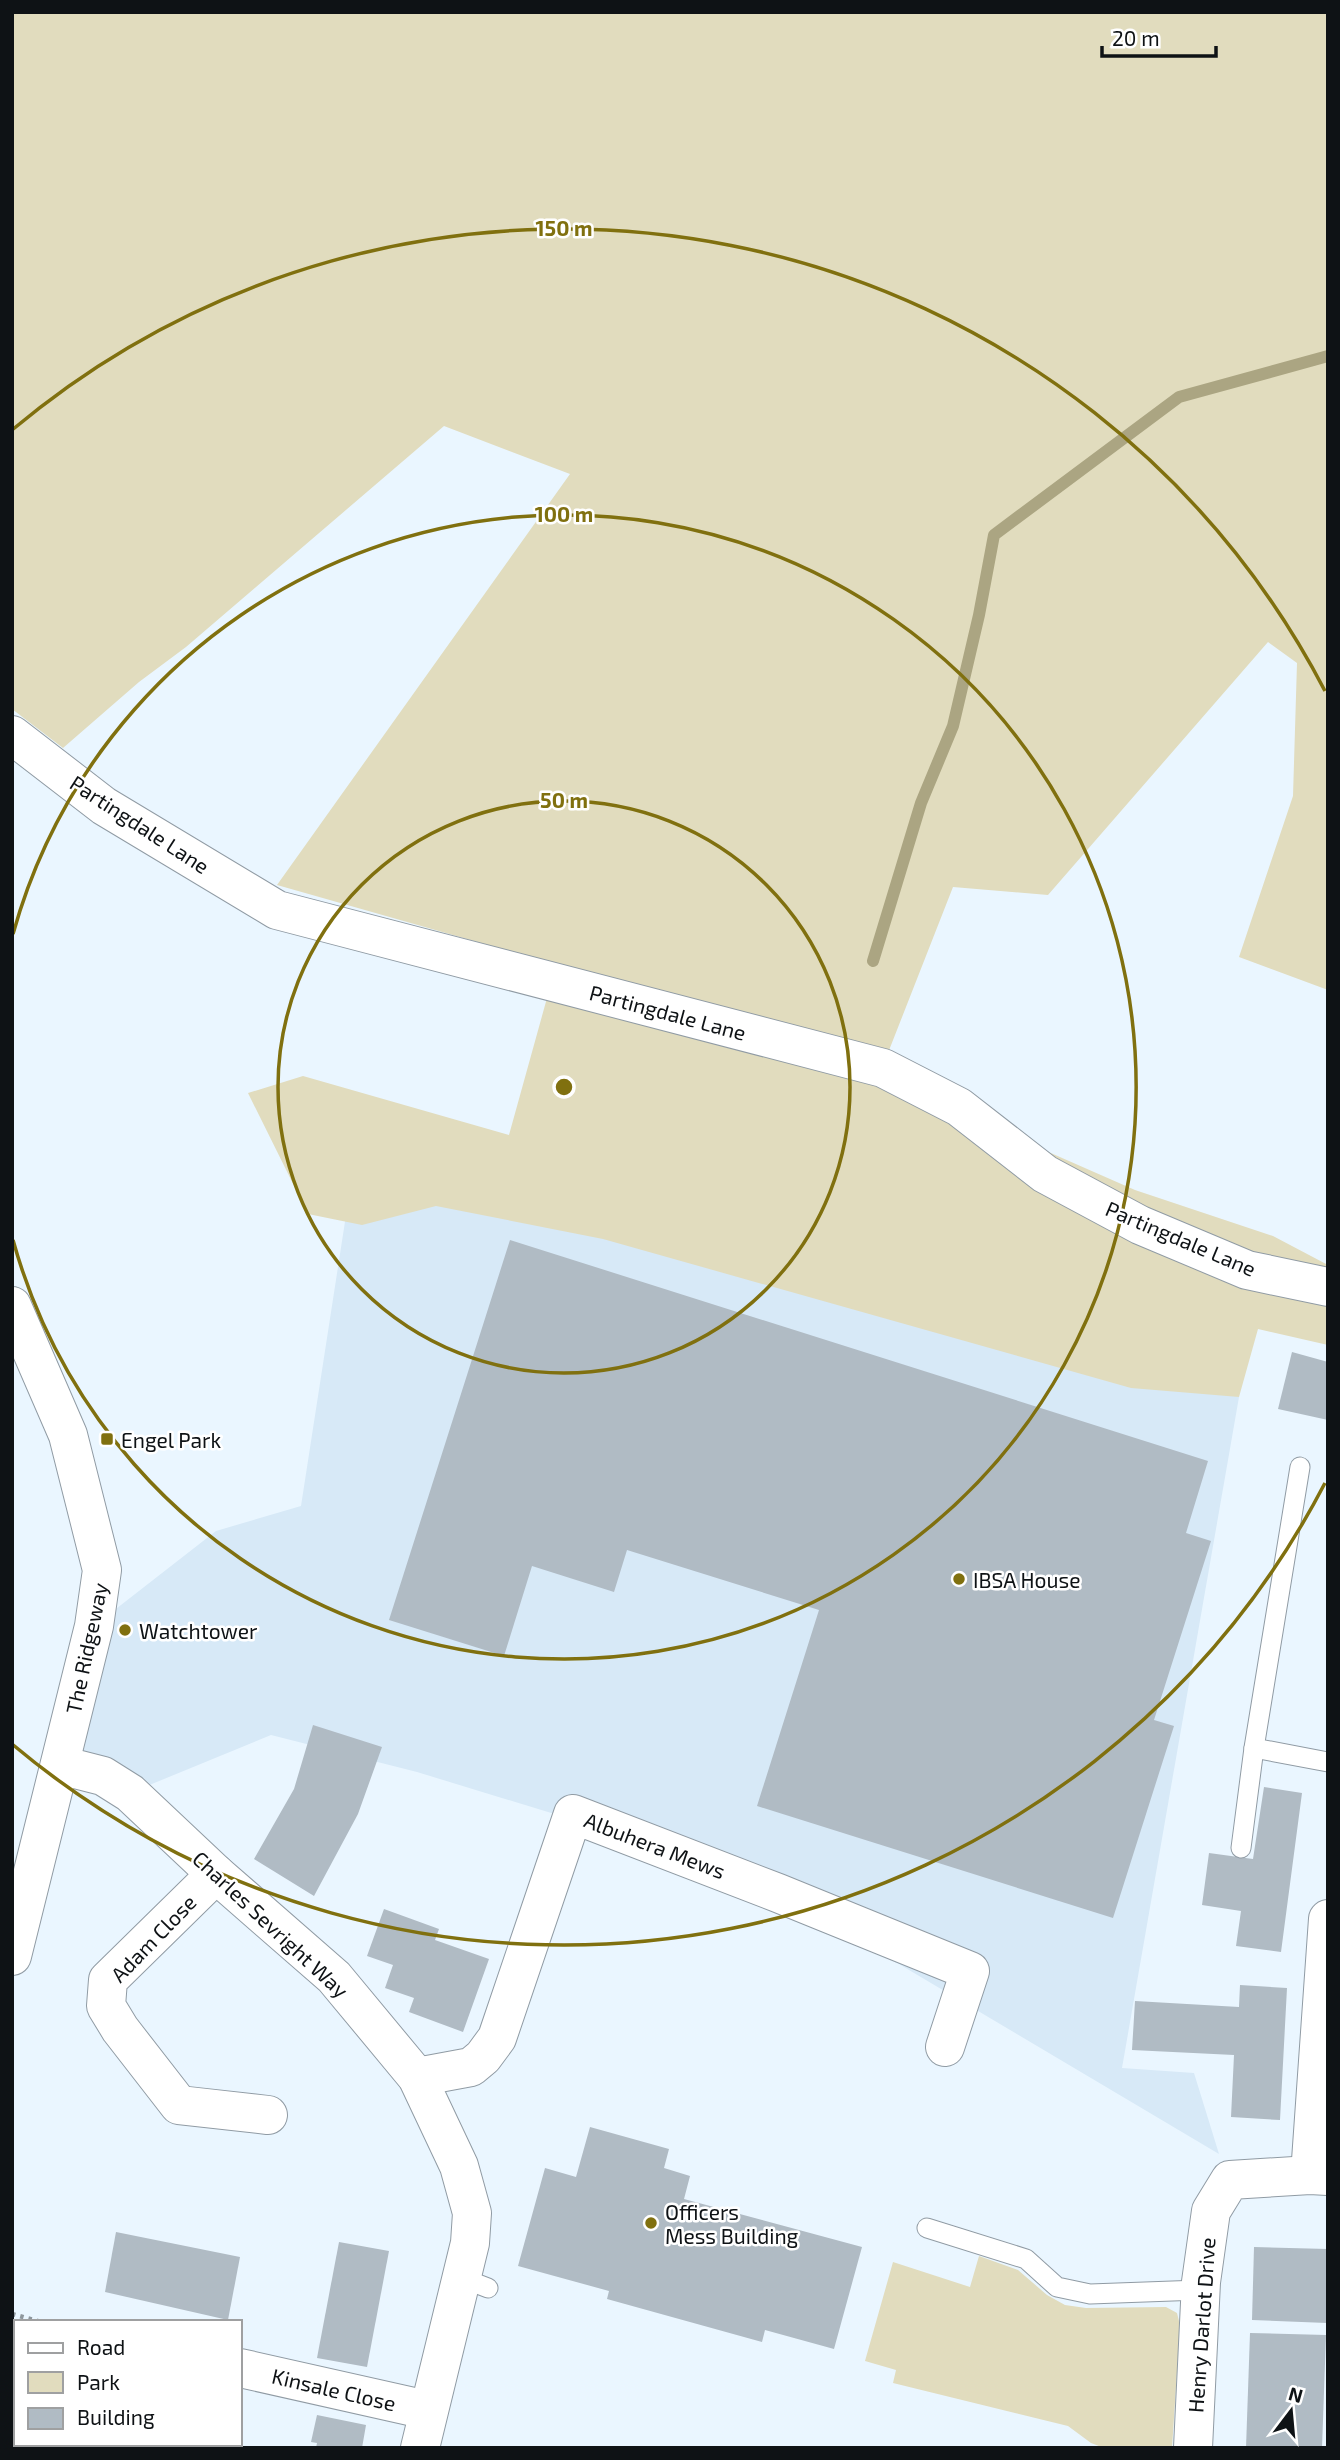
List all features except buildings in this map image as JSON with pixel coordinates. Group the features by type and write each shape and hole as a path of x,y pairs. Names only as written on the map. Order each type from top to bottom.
{"street":[{"name":"Partingdale Lane","path":"12,735 104,806 277,910 883,1068 959,1107 1045,1174 1140,1225 1247,1270 1328,1287"},
{"name":"The Ridgeway","path":"12,1306 68,1435 102,1570 94,1626 12,1956"},
{"name":"Charles Sevright Way","path":"60,1765 103,1776 130,1793 216,1874 334,1977 417,2077 459,2166 472,2213 470,2243 475,2283 427,2410"},
{"name":"Albuhera Mews","path":"417,2077 471,2067 483,2057 497,2038 573,1814 970,1971 944,2047"},
{"name":"Adam Close","path":"216,1874 108,1980 106,2006 120,2029 179,2105 268,2115"},
{"path":"1319,2175 1328,1919"},
{"name":"Henry Darlot Drive","path":"1193,2448 1200,2290 1211,2211 1230,2180 1319,2175"},
{"name":"Kinsale Close","path":"242,2368 427,2410"},
{"path":"420,2448 427,2410"}],"lane":[{"path":"1241,1848 1254,1748 1300,1467"},
{"path":"1254,1748 1328,1762"},
{"path":"927,2228 1026,2259 1057,2287 1075,2292 1090,2294 1200,2290"}],"path":[{"path":"12,2314 34,2320"}],"shaded area":[{"path":"353,1170 492,1199 1239,1397 1122,2068 1194,2073 1219,2154 744,1872 417,1772 271,1735 130,1793 60,1765 94,1626 216,1531 301,1506"}],"green space":[{"path":"12,12 1328,12 1328,990 1239,957 1293,796 1297,663 1268,642 1048,895 953,887 886,1058 277,885 570,474 444,426 186,647 139,682 63,748 12,709"},
{"path":"547,998 916,1094 1135,1190 1273,1236 1328,1265 1328,1345 1258,1329 1239,1397 1131,1388 603,1239 436,1206 362,1225 308,1214 248,1093 303,1076 509,1135"},
{"path":"979,2256 1018,2270 1047,2295 1065,2305 1086,2308 1166,2307 1177,2313 1180,2325 1172,2448 1104,2448 1091,2443 1068,2426 893,2383 896,2370 865,2361 893,2262 970,2287"}],"waterway":[{"path":"873,961 921,803 953,726 979,615 994,535 1179,397 1328,356"}],"place":[{"name":"Engel Park","path":"107,1439"},
{"name":"IBSA House","path":"959,1579"},
{"name":"Watchtower","path":"125,1630"},
{"name":"Officers Mess Building","path":"651,2223"}]}
